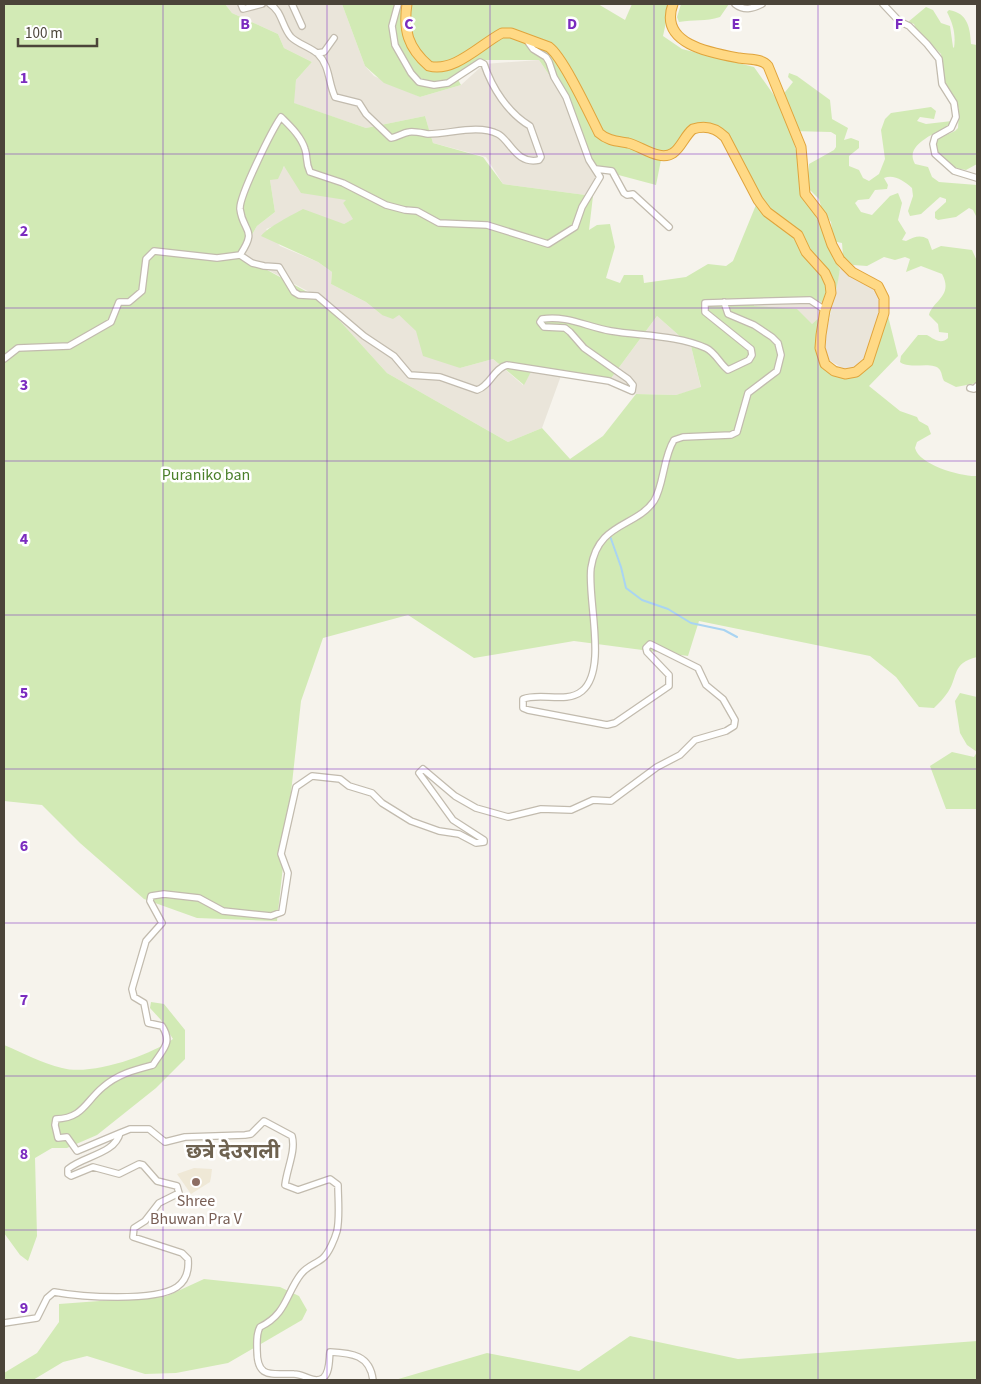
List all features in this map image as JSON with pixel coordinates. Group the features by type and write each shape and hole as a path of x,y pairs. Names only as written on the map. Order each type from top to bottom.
{"highway":[{"path":"407,4 405,21 408,38 429,66 442,67 453,63 502,33 523,37 554,51 599,134 608,140 629,143 654,154 669,155 674,152 686,134 700,126 714,129 725,136 758,200 767,212 793,229 806,252 825,273 832,293 825,310 820,348 825,364 840,373 856,372 868,362 884,313 882,293 878,286 852,272 840,260 832,245 822,216 805,194 801,147 768,66 762,61 706,50 678,36 670,23 673,4"}],"street":[{"path":"241,4 244,9 262,4"},
{"path":"270,4 276,8 291,37 317,53 326,65 329,74 328,83 335,97 359,103 366,114 391,138 399,137 408,132 428,134 483,130 500,134 520,155 529,160 539,160 541,157 530,126 520,120 502,99 488,76 484,64 480,62 448,83 434,85 419,82 410,73 395,44 392,26 398,4"},
{"path":"292,4 302,26"},
{"path":"735,4 744,9 762,4"},
{"path":"883,4 899,22 909,26 939,59 942,84 954,103 956,117 951,128 936,137 933,144 935,154 954,171 977,178"},
{"path":"240,255 249,241 249,230 240,209 245,189 281,117 295,130 306,149 305,161 310,172 343,183 386,205 417,211 439,223 487,226 548,244 576,228 582,207 600,177 589,160 566,97 554,77 549,62 546,57 533,49 523,37"},
{"path":"317,53 324,52 334,38"},
{"path":"596,169 612,171 624,193 627,195 633,194 669,227"},
{"path":"4,359 18,348 69,346 110,322 119,302 129,302 142,291 146,259 154,251 217,258 240,255 258,265 278,267 294,292 300,295 317,296 364,336 394,356 410,374 440,377 477,390 482,388 500,368 507,365 608,381 632,391 634,385 628,379 584,348 565,328 542,325 541,320 545,318 573,320 594,328 700,346 712,352 729,370 749,360 752,355 746,343 705,312 706,303 810,300 825,310"},
{"path":"373,1380 372,1372 367,1363 363,1358 355,1354 330,1352 327,1373 323,1378 316,1380 295,1374 270,1374 264,1371 257,1361 257,1336 260,1327 271,1322 290,1296 305,1269 325,1257 337,1231 338,1184 330,1179 298,1190 285,1185 287,1166 295,1147 292,1136 264,1121 251,1134 185,1136 169,1142 162,1141 150,1130 130,1129 78,1151 67,1137 58,1138 55,1125 56,1119 70,1118 88,1105 102,1088 124,1072 153,1064 167,1043 168,1036 162,1026 148,1023 144,1003 134,997 132,989 146,942 162,923 150,901 151,896 164,894 199,898 223,911 271,916 282,912 288,873 281,854 296,788 312,776 340,779 349,786 372,794 382,803 411,821 439,831 459,834 480,843 484,842 484,840 453,820 435,797 420,773 423,769 455,796 476,808 508,817 541,809 571,810 593,800 611,801 657,767 680,755 695,740 726,731 734,726 735,720 723,699 706,685 698,668 650,644 646,648 647,652 669,675 669,686 615,723 607,725 528,710 523,708 521,704 523,699 532,696 563,697 582,691 587,684 594,664 590,577 594,556 601,543 613,529 640,514 654,501 674,440 683,437 732,435 737,432 748,393 777,371 781,355 778,343 754,325 728,314 724,302"},
{"path":"970,388 974,389 977,386"},
{"path":"4,1323 38,1318 47,1298 54,1292 80,1297 152,1295 169,1291 179,1286 187,1276 188,1259 182,1253 133,1237 134,1228 145,1221 159,1203 179,1192 177,1186 157,1181 151,1177 143,1165 139,1164 119,1174 93,1167 76,1175 68,1174 68,1169 74,1164 112,1147 118,1141 120,1133"}],"shaded area":[{"path":"225,4 342,4 365,66 374,76 420,97 461,85 484,64 539,60 567,101 589,160 600,177 593,196 503,184 486,157 433,143 425,116 366,128 293,103 296,80 312,62 284,48 278,34 232,13"},
{"path":"285,166 347,200 343,203 354,219 344,224 289,217 277,225 266,229 280,246 318,262 332,272 331,284 366,302 382,315 399,315 460,368 493,359 523,385 532,370 562,373 542,428 508,442 387,373 317,296 240,255 257,226 275,212 270,180"},
{"path":"844,265 875,278 885,293 868,352 861,365 853,370 844,369 824,357 824,341 832,307 812,324 754,307 757,301 808,297 832,306 840,269"},
{"path":"657,316 691,346 701,388 676,395 636,394 609,381"},
{"name":"Shree Bhuwan Pra V","path":"194,1168 212,1169 210,1182 191,1194 177,1174"}],"green space":[{"name":"Puraniko ban","path":"4,4 225,4 232,13 278,34 284,48 312,62 296,80 294,103 366,128 425,116 433,143 483,157 503,184 593,196 589,230 597,225 610,224 615,247 606,278 620,283 624,275 643,275 644,283 686,277 708,264 726,266 733,261 758,200 725,137 700,127 674,152 662,155 656,185 596,169 567,101 539,60 480,60 456,76 461,85 420,97 384,83 365,66 342,4 598,4 625,20 632,4 670,4 663,36 682,49 754,67 778,101 793,82 788,77 789,73 797,76 830,100 832,119 848,128 844,140 851,138 859,141 859,148 849,156 849,166 859,170 863,178 869,181 879,174 885,159 881,130 885,119 891,113 931,107 936,111 934,119 920,117 917,121 926,124 952,121 952,124 931,135 918,145 914,150 913,157 915,164 928,167 932,177 939,182 977,185 977,218 973,210 969,208 956,217 938,220 935,218 935,212 946,202 946,199 940,197 921,214 910,216 908,211 913,196 912,188 902,181 891,177 884,178 888,185 887,189 875,190 869,199 858,200 855,203 861,212 872,215 890,196 898,193 902,203 898,220 906,233 902,240 906,241 920,236 928,239 932,250 941,246 972,250 977,261 977,383 956,387 944,381 941,371 937,367 909,365 900,362 901,356 918,335 927,335 940,341 948,338 948,333 939,332 938,324 929,315 944,293 945,282 942,274 921,266 906,272 910,259 905,257 895,260 884,257 867,266 853,265 843,256 842,243 837,242 834,245 831,222 822,210 819,199 807,187 809,164 834,150 836,147 836,135 831,132 791,131 810,206 821,226 833,258 840,269 826,335 824,358 838,367 849,371 859,366 869,350 884,300 898,356 869,386 900,411 917,417 919,421 928,426 931,434 917,442 915,448 924,460 942,469 977,476 977,657 963,663 959,667 948,692 934,708 919,707 896,677 870,656 699,621 688,656 574,641 474,658 408,615 323,638 301,701 277,921 197,918 144,899 80,843 42,805 4,801","holes":["284,166 301,193 346,200 343,203 353,219 344,224 303,209 274,225 261,236 318,262 332,272 331,284 366,302 382,315 393,319 399,315 416,331 423,356 460,368 493,359 524,385 532,370 609,381 657,316 691,346 701,387 676,395 636,394 603,436 570,459 542,428 508,442 387,373 320,299 240,255 257,226 275,212 270,180 278,179","808,297 832,306 812,324 797,309 754,306 757,301"]},
{"path":"681,4 729,4 720,17 679,22 677,17"},
{"path":"926,7 933,10 941,23 950,26 954,48 954,29 947,12 949,10 960,14 964,18 969,27 971,44 977,45 977,164 966,170 955,168 936,151 934,146 937,139 958,128 959,110 956,100 945,83 941,54 916,30 914,24 908,22"},
{"path":"960,693 977,697 977,752 967,745 960,733 955,701"},
{"path":"952,752 974,757 977,752 977,809 946,809 930,766"},
{"path":"151,1002 164,1004 185,1030 185,1059 156,1088 97,1135 67,1148 52,1148 35,1158 37,1236 28,1261 20,1255 4,1233 4,1045 40,1061 74,1070 104,1067 119,1063 150,1052 173,1039 161,1020 150,1008"},
{"path":"204,1279 280,1287 299,1296 307,1310 302,1320 228,1363 176,1373 145,1374 87,1356 63,1362 33,1380 4,1380 4,1373 37,1353 59,1322 59,1304 167,1296"},
{"path":"630,1336 738,1359 977,1341 977,1380 395,1380 487,1353 579,1371"}],"waterway":[{"path":"610,536 626,588 642,600 668,609 691,623 724,630 737,637"}],"place":[{"name":"Shree Bhuwan Pra V","path":"196,1182"}],"district":[{"name":"छत्रे देउराली","path":"233,1151"}]}
